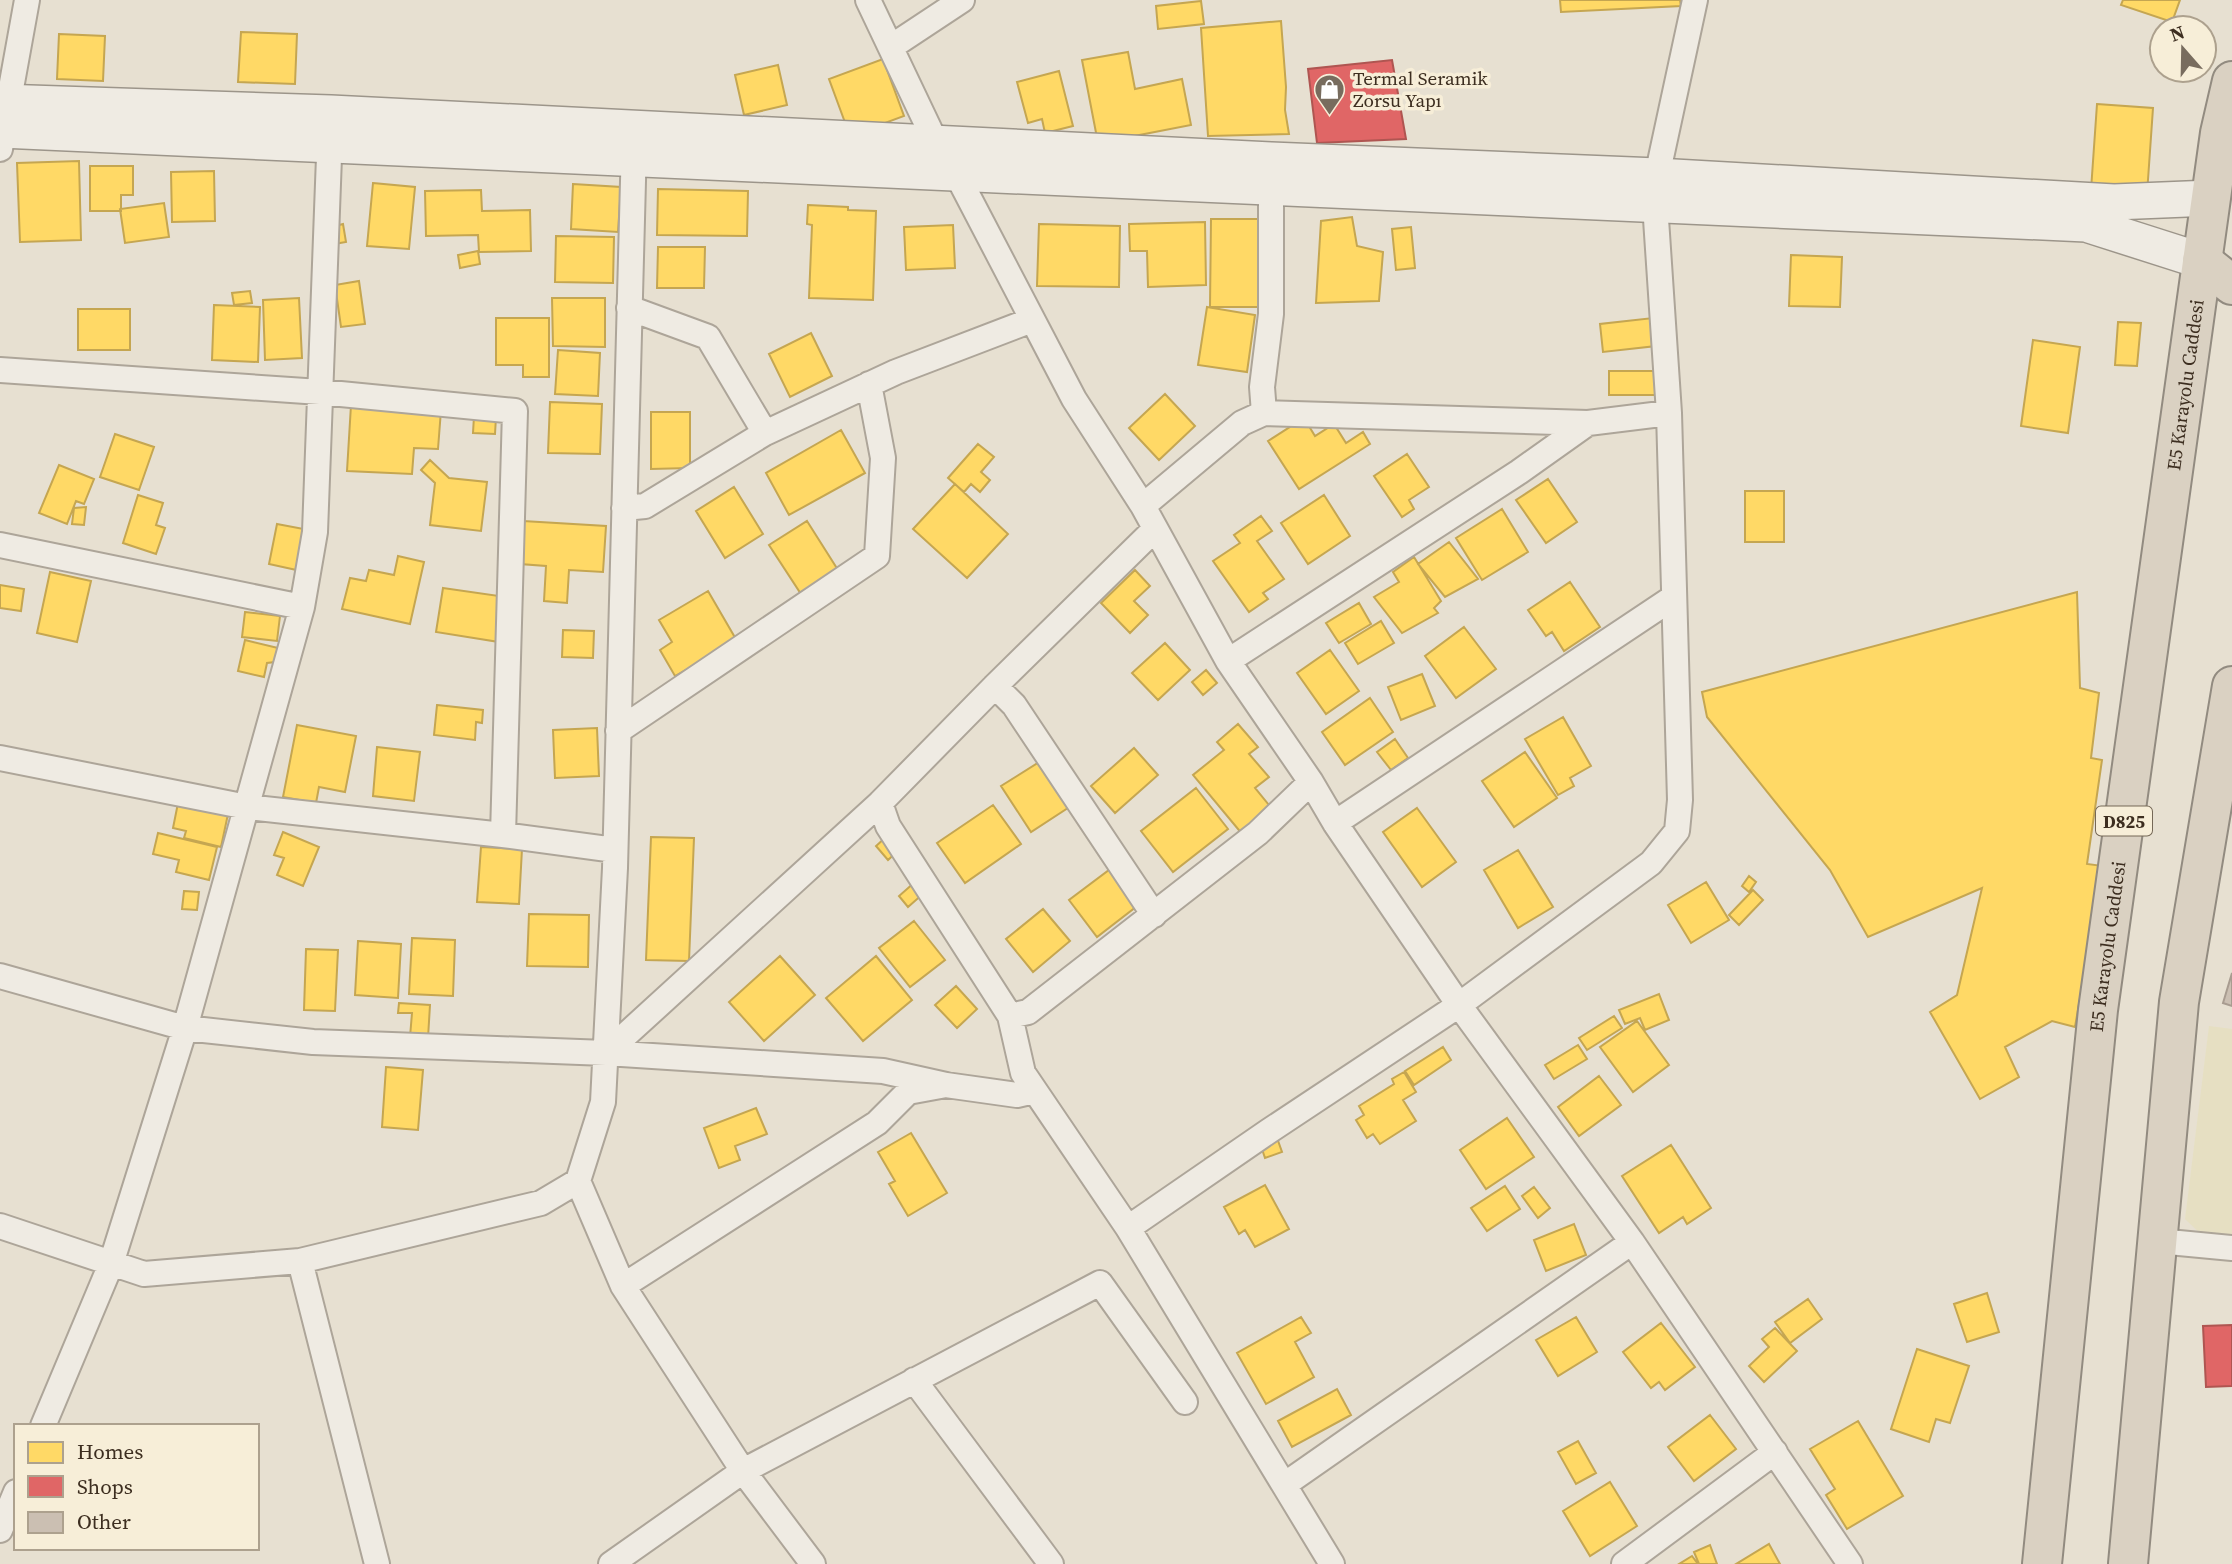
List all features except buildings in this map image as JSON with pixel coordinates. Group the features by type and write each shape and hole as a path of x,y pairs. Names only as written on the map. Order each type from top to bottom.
{"highway":[{"name":"E5 Karayolu Caddesi","path":"2042,1564 2098,1010 2202,261 2221,196 2220,133 2232,81"},
{"path":"2202,261 2232,285"},
{"path":"2128,1564 2179,1002 2232,686"}],"street":[{"path":"27,0 2,123 330,129 634,143 936,143 1271,174"},
{"path":"868,0 936,143 956,173 1074,399 1143,506 1228,661 1459,1005 1632,1242 1850,1564"},
{"path":"891,47 962,0"},
{"path":"1128,1227 1459,1005 1651,863 1677,831 1680,800 1669,413 1656,190 1695,0"},
{"path":"45,1424 111,1264 184,1028 302,607 315,533 330,129"},
{"path":"634,143 956,173 1271,174 1656,190 2114,202 2221,196"},
{"path":"634,143 615,850 606,1053 603,1102 578,1181 623,1286 743,1471 813,1564"},
{"path":"1264,413 1262,387 1271,314 1271,174"},
{"path":"1656,190 2086,224 2202,261"},
{"path":"629,308 708,337 765,433"},
{"path":"624,508 645,506 765,433 869,384 1032,320"},
{"path":"0,370 320,392 515,411 503,835"},
{"path":"618,731 877,556 883,458 869,384"},
{"path":"1143,506 1242,423 1264,413 1588,423 1669,413"},
{"path":"1228,661 1519,472 1588,423"},
{"path":"606,1053 880,803 1155,529"},
{"path":"0,545 302,607"},
{"path":"1335,823 1674,597"},
{"path":"995,686 1014,705 1154,915"},
{"path":"0,758 247,807 615,850"},
{"path":"1010,1016 1028,1012 1154,915 1258,834 1311,782"},
{"path":"880,803 888,826 1010,1016 1023,1073 1128,1227 1332,1564"},
{"path":"0,976 184,1028 313,1042 606,1053 883,1070 946,1085 1017,1095 1034,1091"},
{"path":"623,1286 877,1123 908,1092 946,1085"},
{"path":"0,1226 144,1274 300,1261 541,1203 578,1181"},
{"path":"2158,1241 2232,1248"},
{"path":"1284,1485 1632,1242"},
{"path":"300,1261 377,1564"},
{"path":"611,1564 743,1471 1100,1283 1185,1402"},
{"path":"914,1380 1051,1564"},
{"path":"1623,1564 1775,1452"},
{"path":"0,1530 14,1497"}],"shaded area":[{"path":"2209,1026 2232,1029 2232,1236 2202,1235 2185,1219"}],"place":[{"name":"Termal Seramik Zorsu Yapı","path":"1330,116"}]}
